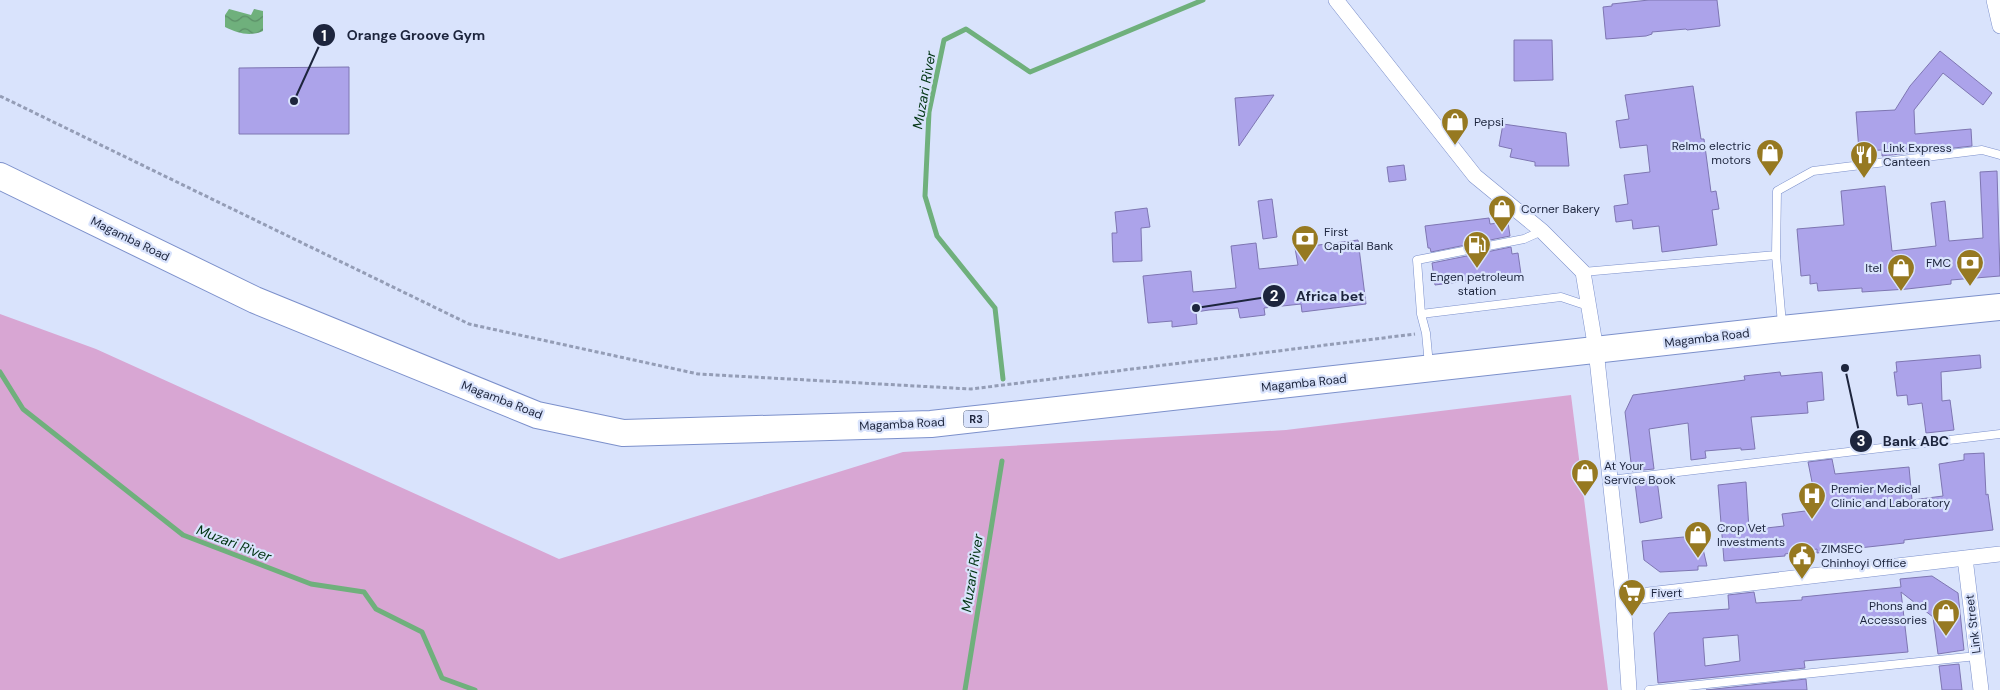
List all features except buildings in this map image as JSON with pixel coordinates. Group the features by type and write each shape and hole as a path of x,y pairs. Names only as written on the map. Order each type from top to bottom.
{"highway":[{"name":"Magamba Road","path":"0,176 264,304 537,415 623,432 931,424 1782,329 2000,307"}],"street":[{"path":"1336,0 1475,176 1542,230 1583,272 1596,350 1623,598 1628,690"},
{"path":"1994,0 2000,26"},
{"path":"1623,598 2000,554"},
{"name":"Link Street","path":"1965,558 1981,690"}],"lane":[{"path":"1782,329 1776,255 1777,191 1813,171 1982,150 2000,154"},
{"path":"1430,369 1426,333 1421,314 1417,260 1524,239 1542,230"},
{"path":"1583,272 1776,255"},
{"path":"1421,314 1561,297 1588,306"},
{"path":"1610,480 2000,434"},
{"path":"1649,690 1977,656"}],"path":[{"path":"0,96 469,324 698,374 971,389 1426,333"}],"shaded area":[{"path":"0,314 96,349 559,559 903,452 1286,430 1571,395 1608,690 0,690"}],"water":[{"path":"229,9 251,15 254,9 263,11 263,31 244,34 225,27 225,15"}],"waterway":[{"name":"Muzari River","path":"1003,379 995,308 937,236 925,196 929,112 944,40 966,29 1030,72 1203,0"},
{"name":"Muzari River","path":"0,372 23,409 183,535 311,584 364,592 376,609 422,632 442,678 475,690"},
{"name":"Muzari River","path":"965,690 1002,461"}],"place":[{"name":"Orange Groove Gym","path":"294,101"},
{"name":"Pepsi","path":"1455,146"},
{"name":"Relmo electric motors","path":"1770,177"},
{"name":"Link Express Canteen","path":"1864,179"},
{"name":"Corner Bakery","path":"1502,233"},
{"name":"First Capital Bank","path":"1305,263"},
{"name":"Engen petroleum station","path":"1477,269"},
{"name":"FMC","path":"1970,287"},
{"name":"Itel","path":"1901,292"},
{"name":"Africa bet","path":"1196,308"},
{"name":"Bank ABC","path":"1845,368"},
{"name":"At Your Service Book","path":"1585,497"},
{"name":"Premier Medical Clinic and Laboratory","path":"1812,520"},
{"name":"Crop Vet Investments","path":"1698,559"},
{"name":"ZIMSEC Chinhoyi Office","path":"1802,580"},
{"name":"Fivert","path":"1632,617"},
{"name":"Phons and Accessories","path":"1946,637"}]}
